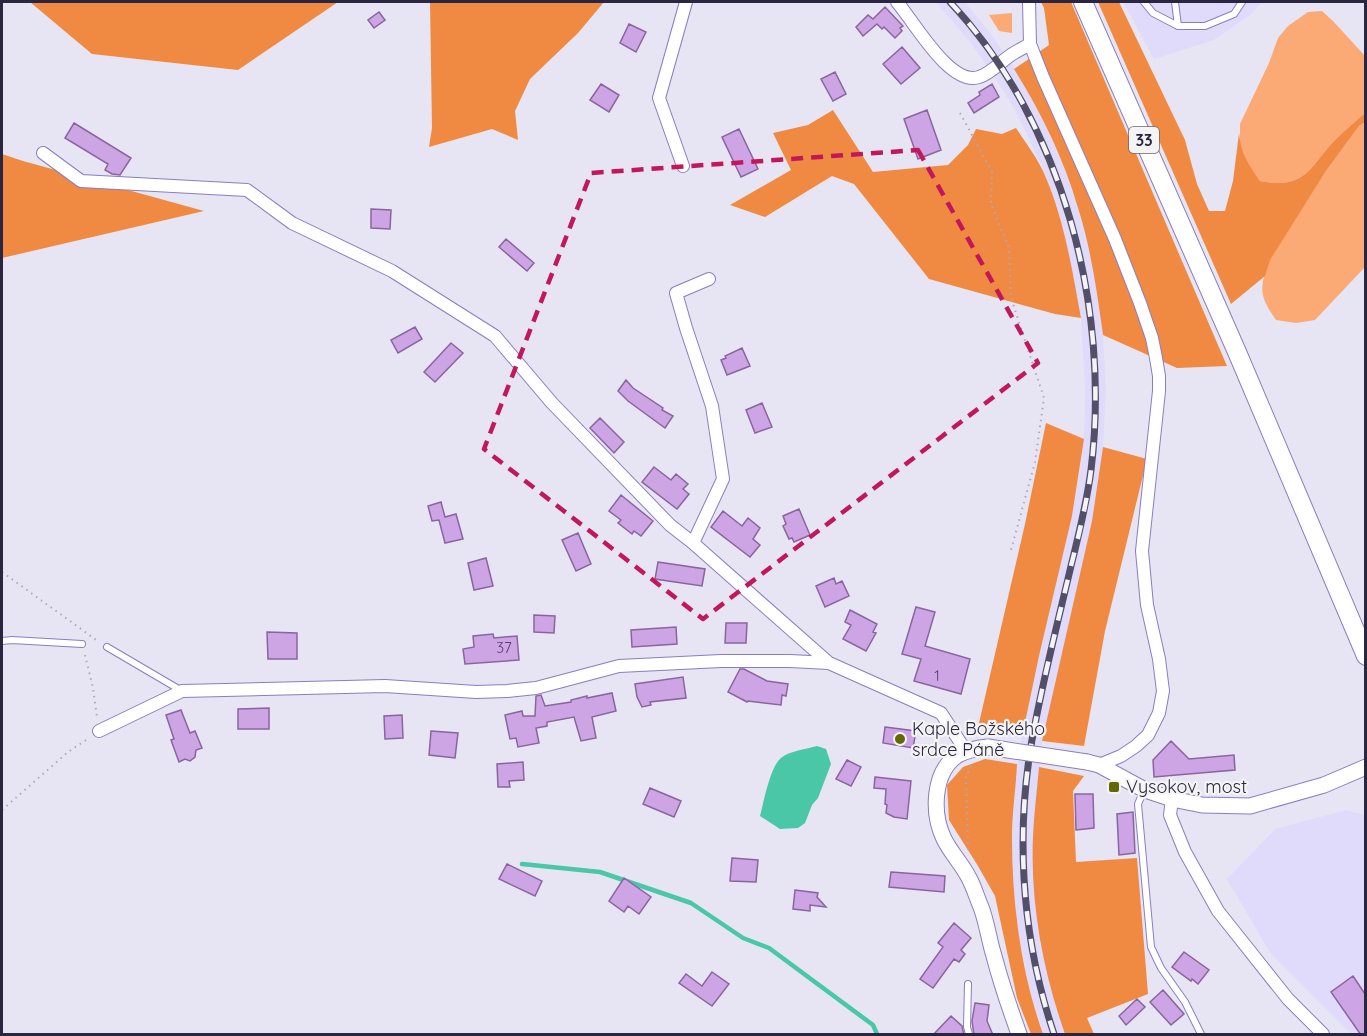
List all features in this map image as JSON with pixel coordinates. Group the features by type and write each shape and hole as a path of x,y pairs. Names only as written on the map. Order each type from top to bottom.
{"main road":[{"name":"33","path":"1083,2 1205,279 1365,656"}],"street":[{"path":"683,166 659,98 686,2"},
{"path":"897,2 934,51 951,69 972,79 983,75 1030,44"},
{"path":"1029,2 1030,44 1115,239 1140,303 1152,338 1159,376 1142,551 1148,605 1160,659 1163,691 1159,713 1148,735 1121,756 1093,763"},
{"path":"43,153 81,181 247,190 292,223 392,271 495,336 552,404 670,525 830,663 941,712 978,749"},
{"path":"693,543 723,479 712,406 676,293 709,279"},
{"path":"99,731 182,691 385,686 476,692 507,691 536,688 619,666 721,661 830,663"},
{"path":"1019,1035 994,957 982,910 969,877 944,840 937,819 936,805 940,780 951,761 958,755 978,749 1093,763 1145,790 1172,799 1202,805 1250,806 1324,785 1365,767"},
{"path":"1172,799 1170,815 1185,852 1218,911 1288,999 1323,1035"}],"lane":[{"path":"1146,2 1153,13 1178,26 1205,26 1234,14 1242,2"},
{"path":"1175,2 1178,26"},
{"path":"2,641 82,644"},
{"path":"107,647 182,691"},
{"path":"1145,790 1138,804 1151,947 1161,968 1185,1002 1202,1035"},
{"path":"968,984 967,1027 969,1035"}],"path":[{"path":"960,113 992,172 991,204 1009,248 1011,298 1044,398 1035,462 1011,550"},
{"path":"2,572 107,647"},
{"path":"2,810 68,752 99,731 93,688 82,644"},
{"path":"969,877 966,777 978,749"}],"highlighted area":[{"path":"918,150 1038,363 703,619 484,449 591,173"}],"shaded area":[{"path":"30,2 338,2 238,70 92,54"},
{"path":"430,2 604,2 578,33 530,79 515,111 518,140 492,129 429,147 432,128"},
{"path":"936,2 965,2 1008,58 1033,100 1062,161 1078,208 1095,276 1103,335 1106,391 1103,447 1092,521 1042,741 1033,836 1039,931 1051,989 1065,1034 1043,1034 1031,994 1018,934 1012,836 1017,764 1022,737 1072,516 1080,470 1084,439 1085,391 1081,318 1058,214 1043,169 1015,110 990,70"},
{"path":"1041,2 1071,2 1227,366 1177,368 1103,335 1083,223 1066,172 1051,136 1014,69 1049,45 1044,8"},
{"path":"1098,2 1119,2 1185,140 1197,184 1209,211 1225,211 1233,181 1239,133 1241,147 1260,181 1288,182 1306,173 1337,138 1365,113 1365,122 1359,126 1326,171 1270,260 1265,276 1231,304"},
{"path":"1123,2 1262,2 1251,14 1214,40 1154,59"},
{"path":"1322,11 1365,56 1365,113 1337,138 1313,166 1298,179 1276,183 1260,181 1245,161 1240,144 1240,124 1269,63 1278,38 1288,26 1308,12"},
{"path":"1012,13 1012,33 999,31 989,15"},
{"path":"833,110 873,172 948,165 968,145 976,129 1002,134 1016,128 1040,165 1057,206 1067,243 1081,318 1055,314 929,279 854,184 832,176 765,217 730,205 791,170 773,133 808,125"},
{"path":"1365,122 1365,267 1315,320 1296,323 1276,320 1266,304 1262,291 1269,260 1326,171 1359,126"},
{"path":"2,154 23,161 204,211 2,258"},
{"path":"1046,423 1084,439 1072,516 1022,737 990,732 979,723"},
{"path":"1103,447 1147,459 1105,631 1084,746 1042,741 1092,521"},
{"path":"817,746 826,749 831,764 818,798 812,805 805,823 798,828 780,829 760,816 777,762 793,752"},
{"path":"985,759 1017,764 1012,838 1016,913 1029,987 1043,1034 1031,1034 1017,998 995,896 949,820 947,785 963,767"},
{"path":"1039,767 1084,776 1073,791 1076,862 1137,858 1148,994 1087,1018 1094,1034 1065,1034 1044,962 1036,912 1033,861 1033,827"},
{"path":"1346,810 1365,815 1365,1034 1351,1034 1271,954 1226,878 1275,829"}],"building":[{"path":"885,7 903,26 900,28 902,31 895,38 884,27 882,29 877,24 863,36 856,27 868,15 873,19"},
{"path":"379,12 385,20 374,28 368,20"},
{"path":"629,24 646,32 636,52 620,43"},
{"path":"902,47 920,68 901,84 883,64"},
{"path":"835,72 846,94 833,101 821,79"},
{"path":"601,84 619,95 609,112 590,100"},
{"path":"992,84 999,97 974,113 968,103"},
{"path":"927,110 941,150 918,159 904,119"},
{"path":"74,123 131,158 120,175 105,170 108,164 65,138"},
{"path":"739,129 758,169 741,177 722,137"},
{"path":"371,209 391,210 390,229 371,228"},
{"path":"506,239 534,263 527,271 499,247"},
{"path":"415,327 422,339 398,353 391,340"},
{"path":"451,343 463,353 435,382 424,372"},
{"path":"742,348 750,366 727,375 721,360"},
{"path":"626,380 633,388 673,416 665,428 618,391"},
{"path":"762,403 772,427 755,433 746,410"},
{"path":"600,418 624,442 614,453 590,428"},
{"path":"654,467 671,480 676,474 688,484 683,489 689,494 677,509 642,482"},
{"path":"621,495 653,521 641,536 634,531 632,534 618,523 621,520 609,511"},
{"path":"441,502 445,517 456,514 463,539 445,543 439,520 432,521 428,506"},
{"path":"799,509 810,535 794,542 792,538 789,539 783,526 786,524 783,516"},
{"path":"723,511 742,526 748,518 760,528 753,539 760,545 750,557 711,527"},
{"path":"578,533 591,564 576,571 562,540"},
{"path":"486,558 493,586 474,590 468,563"},
{"path":"658,562 705,569 702,586 655,579"},
{"path":"834,578 836,584 842,581 849,596 825,607 816,586"},
{"path":"916,607 935,612 925,646 970,659 961,694 914,681 921,659 902,654"},
{"path":"850,610 877,624 873,632 876,633 866,651 843,639 851,625 845,622"},
{"path":"534,615 555,616 554,633 534,632"},
{"path":"726,623 747,623 746,643 725,643"},
{"path":"676,627 677,644 632,647 631,630"},
{"path":"267,632 297,633 297,659 268,659"},
{"path":"493,634 494,638 517,636 519,660 465,664 463,649 474,647 473,636"},
{"path":"740,669 767,681 788,684 786,696 782,695 781,705 747,702 728,692"},
{"path":"683,677 686,698 650,702 651,705 642,707 637,697 635,684"},
{"path":"612,693 616,711 592,717 596,738 581,741 574,717 547,722 547,726 536,728 539,743 518,747 516,738 510,739 505,715 522,711 523,716 535,716 536,696 541,695 545,706 571,702 571,700 587,696 587,698"},
{"path":"269,708 269,729 238,729 238,709"},
{"path":"181,710 190,733 195,731 202,748 196,750 195,757 190,761 185,759 179,762 171,740 174,739 166,715"},
{"path":"402,715 403,738 385,739 384,716"},
{"name":"Kaple Božského srdce Páně","path":"885,727 916,731 913,748 883,743"},
{"path":"431,731 458,733 455,758 429,755"},
{"path":"1171,741 1189,759 1234,755 1235,770 1154,777 1153,760"},
{"path":"847,760 861,767 851,786 836,779"},
{"path":"523,762 524,780 509,781 510,787 498,787 497,764"},
{"path":"875,777 911,781 907,819 886,813 886,789 874,788"},
{"path":"650,788 681,801 674,817 643,804"},
{"path":"1075,794 1093,794 1094,828 1076,830"},
{"path":"1133,812 1135,853 1119,855 1117,814"},
{"path":"732,858 758,860 756,882 730,881"},
{"path":"507,864 542,881 535,896 499,879"},
{"path":"891,872 945,876 944,892 889,887"},
{"path":"624,878 651,897 639,914 628,906 624,912 609,901"},
{"path":"795,890 818,893 817,897 826,907 810,905 810,911 793,909"},
{"path":"954,923 971,938 961,950 965,954 959,962 954,959 933,988 920,979 943,947 938,943"},
{"path":"1184,952 1209,970 1198,984 1172,967"},
{"path":"712,972 729,984 712,1006 679,983 686,974 702,986"},
{"path":"1353,976 1365,994 1365,1035 1361,1035 1331,992"},
{"path":"1163,990 1184,1014 1171,1025 1150,1002"},
{"path":"1137,999 1145,1007 1126,1025 1119,1016"},
{"path":"975,1003 989,1005 987,1021 993,1035 974,1035 972,1021"},
{"path":"951,1016 962,1026 964,1035 933,1035"}],"waterway":[{"path":"522,864 600,872 691,903 743,938 769,948 873,1025 877,1034"}],"railway":[{"path":"950,2 989,50 1023,103 1050,160 1070,220 1085,282 1093,345 1095,408 1091,470 1080,530 1040,700 1029,758 1025,798 1024,878 1028,917 1034,957 1054,1034"}],"place":[{"name":"Kaple Božského srdce Páně","path":"900,739"},
{"name":"Vysokov, most","path":"1114,787"}]}
